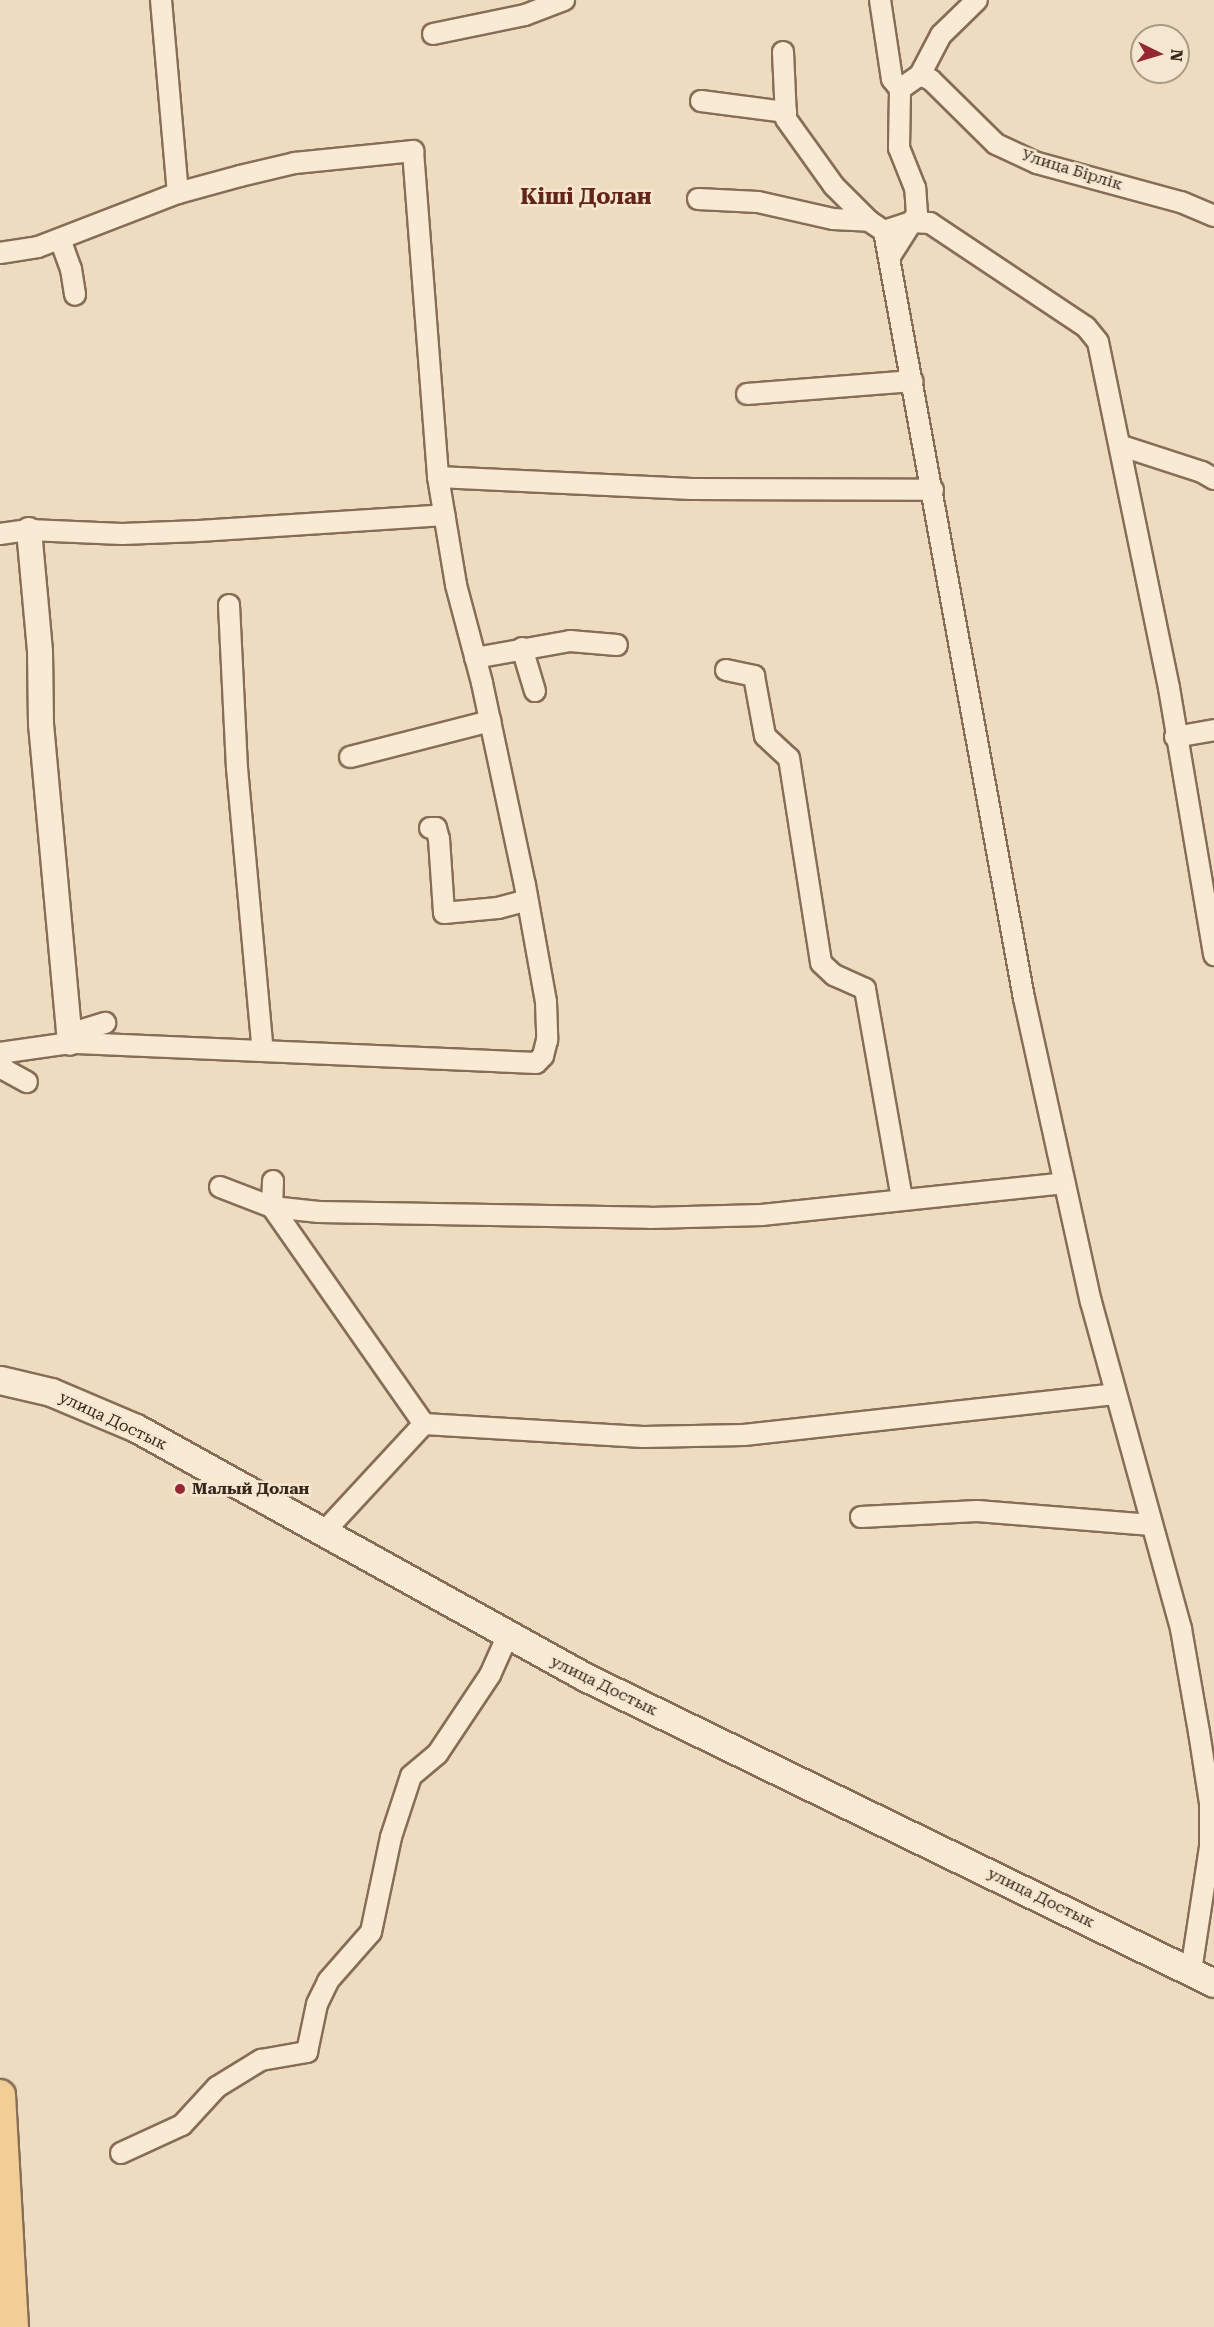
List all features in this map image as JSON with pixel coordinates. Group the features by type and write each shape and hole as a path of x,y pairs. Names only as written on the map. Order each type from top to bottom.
{"main road":[{"name":"улица Достык","path":"0,1380 51,1392 136,1428 507,1637 1203,1977"},
{"path":"0,2095 13,2327"}],"street":[{"path":"161,0 178,193"},
{"path":"433,34 525,15 564,0"},
{"path":"879,0 892,79 900,88 899,148 915,188 917,214 889,258"},
{"path":"900,88 920,75 941,35 976,0"},
{"path":"783,52 786,119 834,186 876,226 889,258 984,767 997,863 1064,1183 1115,1394 1180,1629 1199,1732 1210,1803 1211,1855 1203,1977"},
{"name":"Улица Бірлік","path":"920,75 931,80 996,144 1037,163 1181,202 1214,216"},
{"path":"701,101 786,111"},
{"path":"0,253 60,239 178,193 295,163 413,151 438,477 456,585 490,721 546,1002 547,1040 543,1056 536,1063 263,1051 70,1039"},
{"path":"698,199 758,202 876,226 911,222 930,223 1086,327 1098,342 1122,446 1169,688 1175,737 1212,931 1214,955"},
{"path":"60,239 71,269 75,295"},
{"path":"747,394 912,381"},
{"path":"1122,446 1202,472 1214,479"},
{"path":"438,477 692,489 933,490"},
{"path":"0,534 29,530 199,531 444,515"},
{"path":"29,530 40,652 41,724 70,1039"},
{"path":"229,605 237,768 263,1051"},
{"path":"475,658 570,641 617,645"},
{"path":"522,648 535,691"},
{"path":"726,670 754,676 765,736 789,758 821,963 834,975 865,989 902,1199"},
{"path":"350,757 490,721"},
{"path":"1175,737 1214,730"},
{"path":"430,828 436,828 439,839 444,913 498,908 527,900"},
{"path":"0,1053 70,1039 105,1023"},
{"path":"0,1062 5,1070 27,1082"},
{"path":"273,1181 272,1207 424,1424"},
{"path":"220,1187 272,1207 319,1212 650,1218 762,1215 1064,1183"},
{"path":"424,1424 549,1434 700,1437 796,1432 1115,1394"},
{"path":"322,1534 424,1424"},
{"path":"861,1517 977,1511 1151,1525"},
{"path":"121,2153 182,2125 217,2086 261,2060 307,2052 317,2004 328,1982 371,1932 391,1837 411,1776 438,1753 490,1675 507,1637"}],"place":[{"name":"Малый Долан","path":"180,1489"}],"district":[{"name":"Кіші Долан","path":"586,197"}]}
